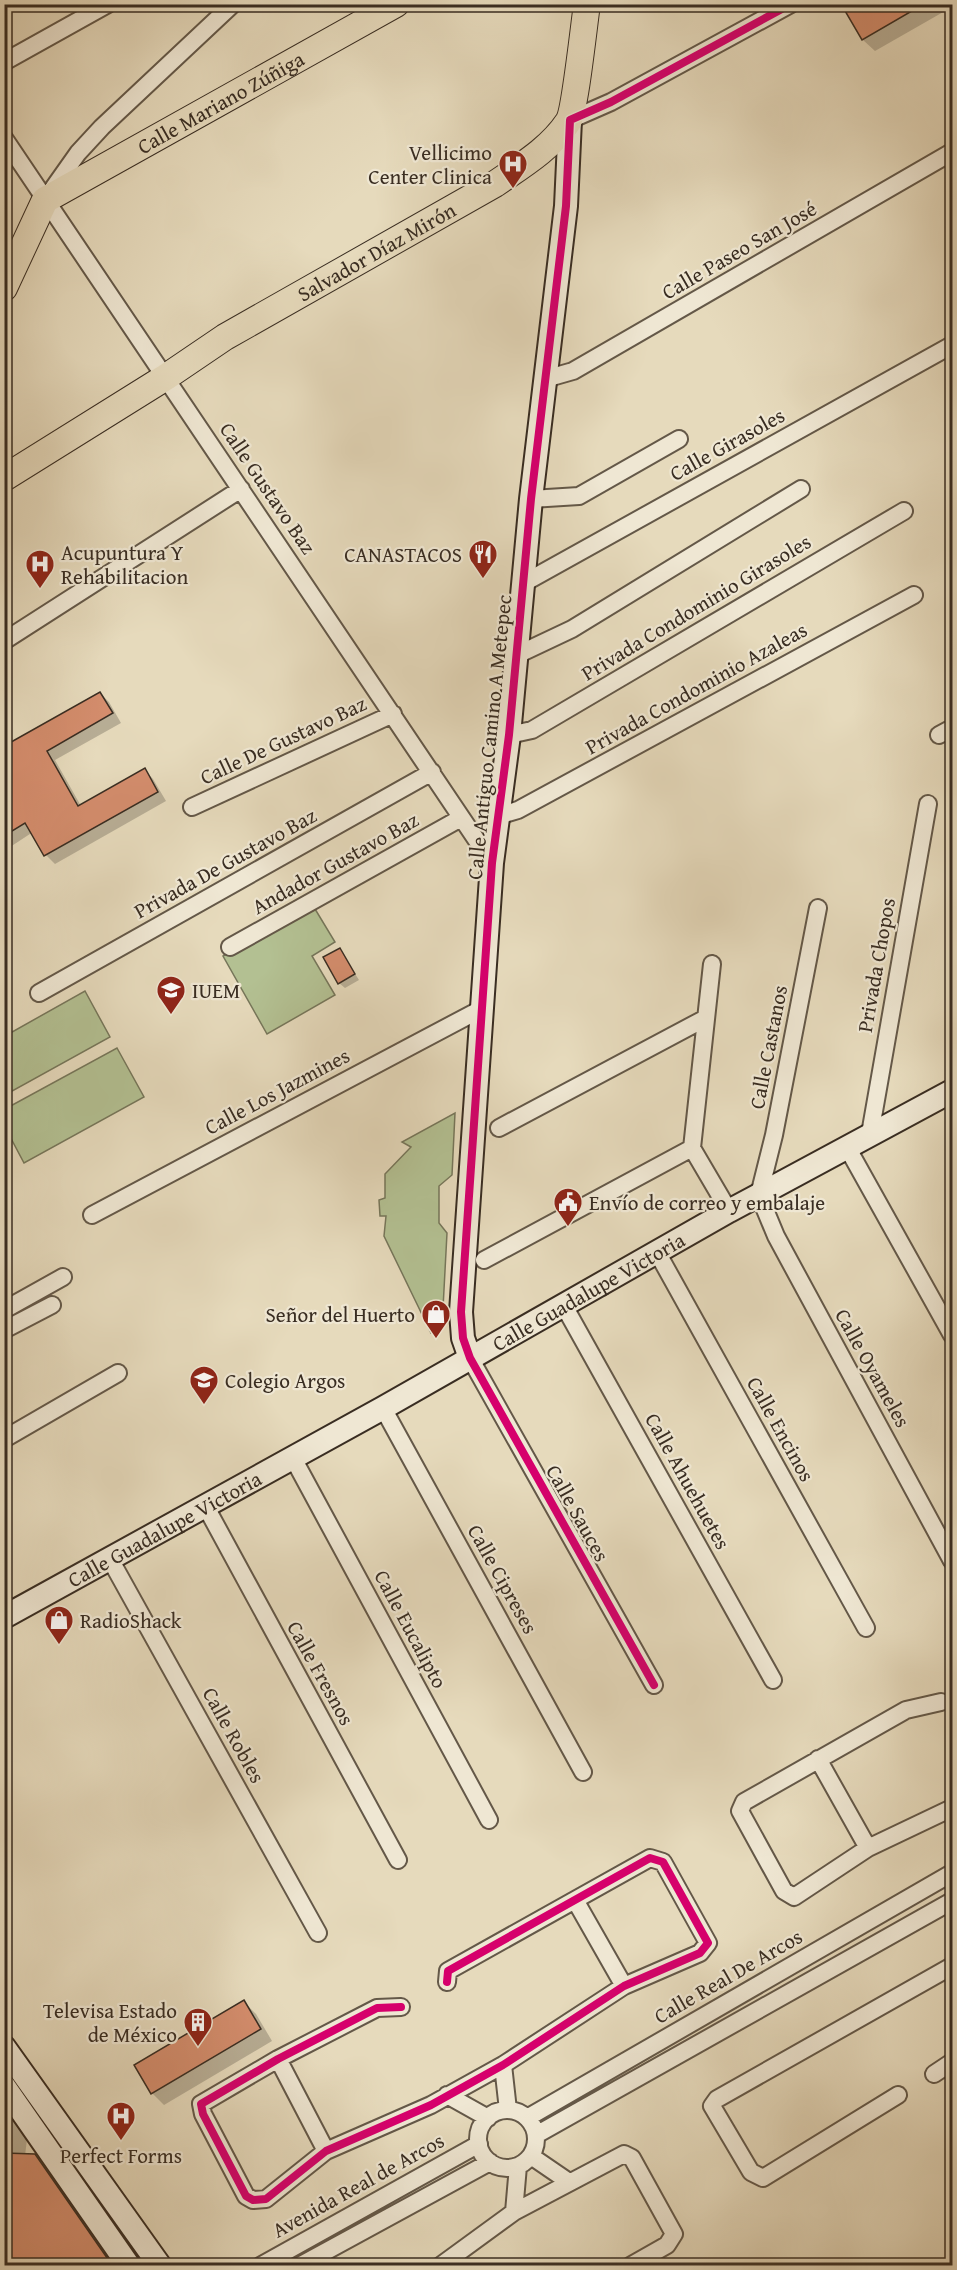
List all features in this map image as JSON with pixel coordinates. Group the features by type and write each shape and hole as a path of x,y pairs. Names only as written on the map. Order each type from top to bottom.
{"main road":[{"name":"Calle Mariano Zúñiga","path":"45,200 396,4"},
{"path":"570,120 587,4"},
{"name":"Salvador Díaz Mirón","path":"4,478 288,299 495,184 552,142 570,120"},
{"path":"4,288 45,200"}],"street":[{"path":"4,62 108,4"},
{"path":"45,200 78,153 102,127 233,4"},
{"path":"570,120 611,102 791,4"},
{"name":"Calle Antiguo Camino A Metepec","path":"470,1358 463,1338 461,1312 492,863 509,735 531,499 566,206 570,120"},
{"name":"Calle Gustavo Baz","path":"4,138 492,863"},
{"name":"Calle Paseo San José","path":"545,379 573,371 952,152"},
{"name":"Calle Girasoles","path":"524,583 952,345"},
{"path":"531,499 579,496 679,439"},
{"path":"4,641 241,489"},
{"path":"517,656 572,629 801,489"},
{"name":"Privada Condominio Girasoles","path":"509,735 532,730 904,511"},
{"name":"Privada Condominio Azaleas","path":"498,816 518,810 914,595"},
{"name":"Calle De Gustavo Baz","path":"192,807 393,714"},
{"name":"Privada De Gustavo Baz","path":"39,993 432,771"},
{"name":"Privada Chopos","path":"870,1134 928,804"},
{"name":"Andador Gustavo Baz","path":"230,947 461,818"},
{"name":"Calle Castanos","path":"759,1195 774,1135 818,908"},
{"path":"712,964 704,1019 692,1148 729,1211"},
{"name":"Calle Los Jazmines","path":"92,1215 483,1008"},
{"path":"499,1128 704,1019"},
{"name":"Calle Guadalupe Victoria","path":"4,1617 383,1408 729,1211 870,1134 951,1097"},
{"path":"847,1147 952,1335"},
{"path":"484,1260 692,1148"},
{"name":"Calle Oyameles","path":"759,1195 776,1236 952,1562"},
{"name":"Calle Encinos","path":"657,1251 866,1628"},
{"path":"4,1311 63,1277"},
{"name":"Calle Ahuehuetes","path":"563,1304 773,1680"},
{"path":"4,1330 52,1305"},
{"name":"Calle Sauces","path":"470,1358 654,1685"},
{"path":"4,1439 118,1373"},
{"name":"Calle Cipreses","path":"383,1408 583,1772"},
{"name":"Calle Eucalipto","path":"293,1458 489,1820"},
{"name":"Calle Fresnos","path":"206,1507 398,1860"},
{"name":"Calle Robles","path":"110,1559 318,1933"},
{"path":"941,1702 906,1710 740,1806 742,1816 789,1896 801,1895 868,1848 952,1808"},
{"path":"818,1759 868,1848"},
{"path":"401,2007 376,2008 206,2099 200,2108 246,2196 253,2200 266,2199 326,2151 386,2126 447,2096 503,2065 624,1986 700,1953 708,1943 659,1858 650,1858 448,1971 447,1982"},
{"name":"Calle Real De Arcos","path":"527,2118 952,1873"},
{"path":"575,1900 624,1986"},
{"name":"Calle Real De Arcos","path":"536,2135 952,1901"},
{"path":"898,2095 763,2178 751,2172 712,2106 717,2099 952,1966"},
{"path":"4,2047 160,2265"},
{"path":"278,2060 326,2151"},
{"path":"934,2074 952,2062"},
{"path":"503,2065 508,2110"},
{"path":"4,2086 129,2265"},
{"path":"447,2096 488,2118"},
{"path":"514,2212 525,2161 536,2135 527,2118 508,2110 488,2118 482,2126 479,2144 490,2162 498,2167 525,2161 569,2182"},
{"name":"Avenida Real de Arcos","path":"260,2265 479,2144"},
{"path":"440,2265 514,2212 618,2156 629,2155 674,2234 667,2245 630,2265"},
{"name":"Avenida Real de Arcos","path":"299,2265 490,2162"}],"green space":[{"path":"312,904 335,942 312,956 335,995 267,1034 223,956"},
{"path":"85,991 110,1037 5,1095 5,1036"},
{"path":"117,1048 144,1097 24,1163 5,1127 5,1109"},
{"path":"455,1113 452,1175 439,1186 439,1223 447,1233 442,1327 431,1333 384,1236 386,1216 380,1216 379,1200 385,1198 385,1174 411,1147 402,1142"}],"building":[{"path":"841,4 924,4 862,40"},
{"path":"100,692 113,713 47,751 78,806 145,768 158,792 44,856 25,823 4,836 4,746"},
{"path":"340,948 355,974 338,984 323,957"},
{"name":"Televisa Estado de México","path":"244,2000 261,2029 151,2094 134,2065"},
{"path":"4,2153 35,2154 112,2265 4,2265"}],"cycle path":[{"path":"654,1685 470,1358 463,1338 461,1312 492,863 509,735 531,499 566,206 570,120 611,102 791,4"},
{"path":"401,2007 377,2008 278,2059 201,2104 203,2114 246,2196 253,2200 266,2199 326,2151 431,2105 503,2065 624,1986 700,1953 708,1943 663,1862 650,1858 448,1971 447,1982"}],"place":[{"name":"Vellicimo Center Clinica","path":"513,190"},
{"name":"CANASTACOS","path":"483,580"},
{"name":"Acupuntura Y Rehabilitacion","path":"40,590"},
{"name":"IUEM","path":"171,1016"},
{"name":"Envío de correo y embalaje","path":"568,1228"},
{"name":"Señor del Huerto","path":"436,1340"},
{"name":"Colegio Argos","path":"204,1406"},
{"name":"RadioShack","path":"59,1646"},
{"name":"Televisa Estado de México","path":"198,2048"},
{"name":"Perfect Forms","path":"121,2142"}]}
